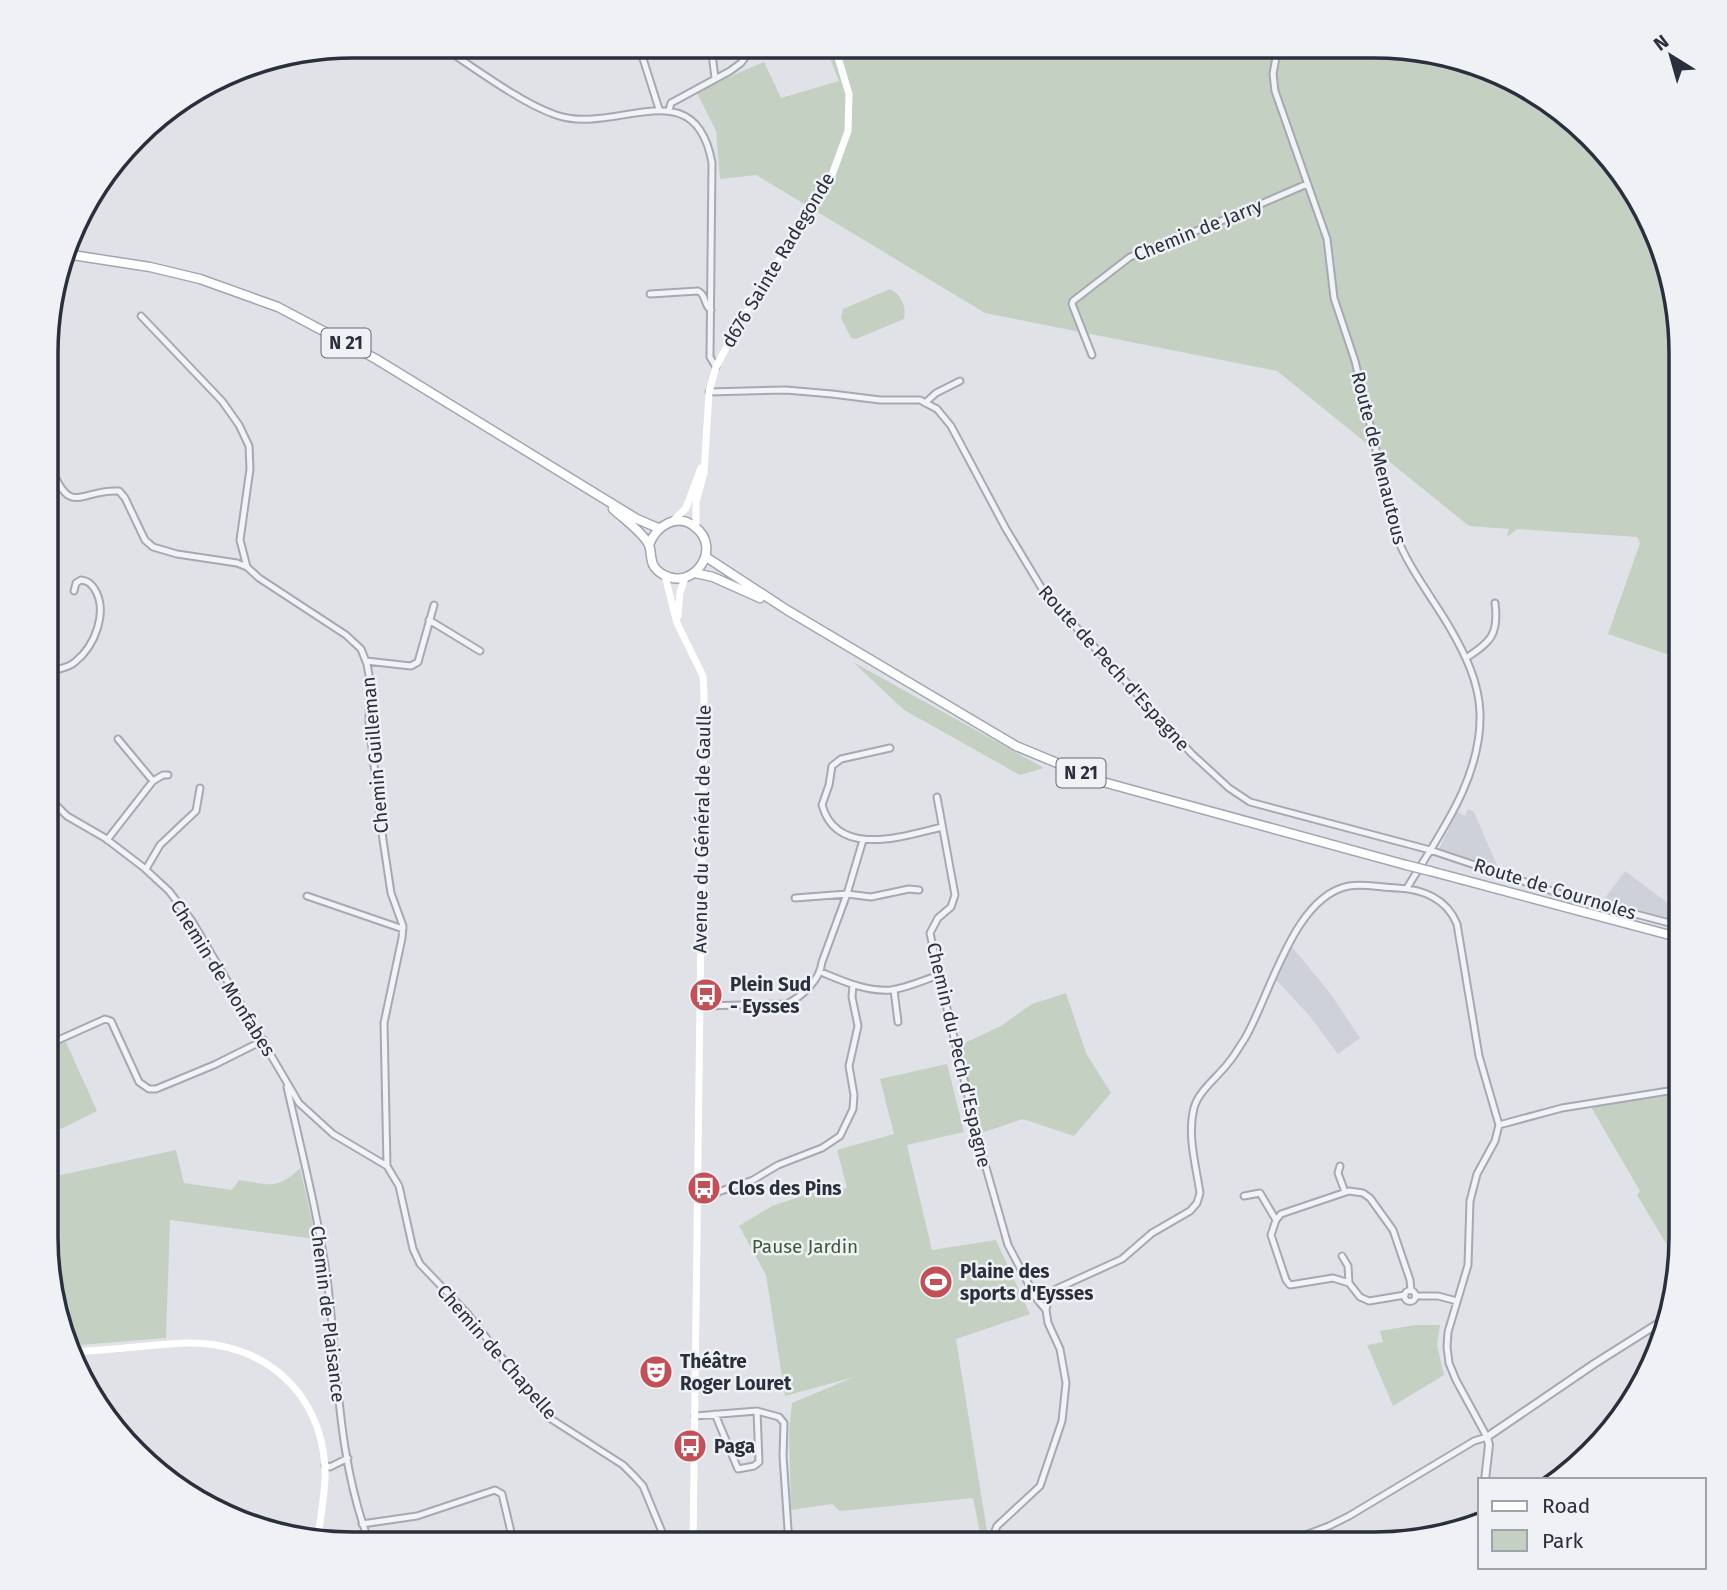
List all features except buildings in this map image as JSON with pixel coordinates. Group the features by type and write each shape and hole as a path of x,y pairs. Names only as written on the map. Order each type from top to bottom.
{"main road":[{"name":"d676 Sainte Radegonde","path":"706,451 709,392 716,367 737,327 832,174 848,131 849,94 838,58"},
{"name":"N 21","path":"74,255 150,267 200,279 278,307 376,359 637,519 658,528"},
{"path":"673,521 681,521 695,527 705,540 706,557 695,573 685,578 665,576 652,563 649,545 658,528 673,521 686,508 706,451"},
{"path":"695,527 696,502 704,473 706,451"},
{"name":"N 21","path":"599,496 649,545"},
{"name":"N 21","path":"706,557 787,610 1016,746 1103,782 1669,935"},
{"name":"N 21","path":"695,573 713,577 787,610"},
{"name":"Avenue du Général de Gaulle","path":"665,576 677,623 703,676 693,1532"},
{"path":"677,623 680,592 685,578"},
{"path":"80,1351 186,1343 235,1349 274,1368 303,1398 314,1418 321,1441 325,1465 319,1530"}],"street":[{"path":"460,58 557,116 593,121 669,110 686,116 699,130 709,146 712,163 710,358 716,367"},
{"path":"643,58 659,110"},
{"path":"712,58 715,78"},
{"path":"669,110 671,103 741,63 744,58"},
{"name":"Route de Menautous","path":"1276,58 1273,74 1275,91 1327,239 1334,298 1354,360 1396,535 1403,554 1466,658 1480,712 1478,743 1470,774 1454,811 1407,888"},
{"name":"Chemin de Jarry","path":"1092,355 1072,304 1113,268 1130,257 1307,184"},
{"path":"650,294 698,291 702,293 707,307 711,310"},
{"path":"141,316 222,401 239,425 249,446 250,469 240,540 247,567"},
{"path":"709,392 786,390 880,400 920,400 925,403 936,393 960,381"},
{"name":"Route de Pech d'Espagne","path":"925,403 937,409 951,426 1006,529 1044,592 1192,754 1229,788 1250,802 1430,850"},
{"name":"Chemin Guilleman","path":"58,481 69,497 81,499 119,491 145,540 153,547 247,567 346,635 361,649 370,681 369,723 387,875 402,929 384,1023 387,1166"},
{"path":"58,669 73,664 90,643 100,622 100,605 89,582 81,580 76,583 74,591"},
{"path":"1466,658 1485,646 1493,635 1495,603"},
{"path":"366,661 411,666 418,662 434,605"},
{"path":"429,620 480,651"},
{"path":"118,739 153,781"},
{"path":"890,748 841,759 832,766 823,800 824,812 835,828 863,840 903,836 942,827"},
{"path":"107,840 153,781 163,775 169,775"},
{"path":"146,869 160,845 196,811 200,788"},
{"name":"Chemin du Pech d'Espagne","path":"937,797 955,895 951,907 938,918 930,933 939,975 981,1150 1008,1245 1036,1298 1046,1310 1063,1361 1066,1398 1062,1421 1040,1486 997,1526 994,1532"},
{"name":"Chemin de Monfabes","path":"58,806 67,816 107,840 146,869 169,891 192,921 299,1103 333,1134 387,1166"},
{"path":"700,1006 786,1004 804,992 821,972 863,840"},
{"name":"Route de Cournoles","path":"1430,850 1567,896 1669,923"},
{"path":"1046,1310 1048,1299 1056,1289 1122,1259 1152,1233 1190,1211 1197,1203 1200,1193 1191,1123 1195,1104 1230,1062 1257,1017 1290,940 1306,917 1322,899 1335,890 1352,885 1407,888 1443,902 1452,912 1457,924 1479,1056 1499,1125 1495,1140 1477,1174 1470,1200 1468,1265 1448,1332 1447,1347 1455,1380 1487,1437 1489,1445 1485,1478"},
{"path":"795,898 847,894 871,897 909,889 919,890"},
{"path":"830,896 837,900 842,909"},
{"path":"307,897 402,929"},
{"path":"821,972 853,985 894,990 939,975"},
{"path":"698,1199 753,1180 778,1165 822,1148 840,1136 853,1109 855,1095 849,1066 858,1026 852,997 853,985"},
{"path":"894,990 898,1023"},
{"path":"58,1040 105,1019 111,1020 131,1059 139,1082 149,1089 156,1089 214,1065 264,1040"},
{"name":"Chemin de Plaisance","path":"286,1083 328,1285 337,1390 348,1458 365,1532"},
{"path":"1499,1125 1562,1108 1669,1091"},
{"name":"Chemin de Chapelle","path":"387,1166 399,1186 413,1249 420,1265 467,1313 548,1417 624,1465 634,1476 643,1486 662,1532"},
{"path":"1340,1166 1338,1173 1345,1192"},
{"path":"1349,1283 1326,1278 1296,1286 1290,1285 1271,1235 1281,1214 1345,1192 1363,1194 1370,1198 1396,1238 1411,1290 1416,1296"},
{"path":"1244,1196 1260,1193 1276,1220"},
{"path":"1342,1256 1348,1266 1349,1283 1360,1297 1368,1301 1405,1295 1411,1290"},
{"path":"1405,1295 1410,1301 1416,1296 1438,1296 1457,1301"},
{"path":"1312,1532 1339,1521 1474,1441 1487,1437 1656,1325"},
{"path":"695,1416 757,1411 779,1418 784,1423 783,1456 788,1532"},
{"path":"715,1415 738,1469 754,1466 759,1462 757,1411"},
{"path":"325,1465 330,1467 348,1458"},
{"path":"362,1524 417,1516 495,1490 502,1494 511,1532"}],"shaded area":[{"path":"1468,809 1474,812 1499,870 1439,849 1457,812 1465,816"},
{"path":"1625,871 1669,904 1669,919 1603,901"},
{"path":"1292,947 1330,993 1360,1038 1338,1054 1309,1015 1276,980"}],"green space":[{"path":"830,58 1394,58 1432,63 1469,73 1505,88 1538,107 1583,144 1620,189 1647,240 1664,295 1669,333 1669,655 1608,634 1640,543 1637,537 1517,529 1507,537 1509,529 1469,526 1277,371 985,313 756,175 720,179 716,131 696,91 764,62 781,98 839,81"},
{"path":"890,289 902,301 904,319 856,339 851,338 841,318 843,309"},
{"path":"853,662 1044,768 1020,775 904,710"},
{"path":"1066,993 1086,1053 1111,1093 1074,1136 1023,1119 981,1133 958,1046 1001,1026 1032,1004"},
{"path":"66,1042 97,1111 58,1130 58,1044"},
{"name":"Plaine des sports d'Eysses","path":"947,1064 964,1132 907,1145 932,1250 996,1240 1030,1314 956,1339 987,1531 984,1532 980,1532 973,1498 840,1511 832,1504 791,1510 789,1432 792,1403 854,1377 785,1396 766,1275 739,1226 772,1206 808,1194 847,1188 837,1150 894,1134 880,1079"},
{"path":"1669,1096 1669,1248 1637,1195 1640,1191 1591,1107"},
{"path":"176,1150 184,1183 232,1190 239,1180 279,1183 300,1168 316,1239 170,1220 166,1338 78,1345 60,1276 58,1176"},
{"path":"1415,1325 1440,1325 1437,1345 1444,1375 1393,1406 1367,1345 1383,1342 1380,1331"}],"place":[{"name":"Plein Sud - Eysses","path":"706,995"},
{"name":"Clos des Pins","path":"704,1188"},
{"name":"Plaine des sports d'Eysses","path":"936,1282"},
{"name":"Théâtre Roger Louret","path":"656,1372"},
{"name":"Paga","path":"690,1446"}],"park label":[{"name":"Pause Jardin","path":"805,1246"}]}
